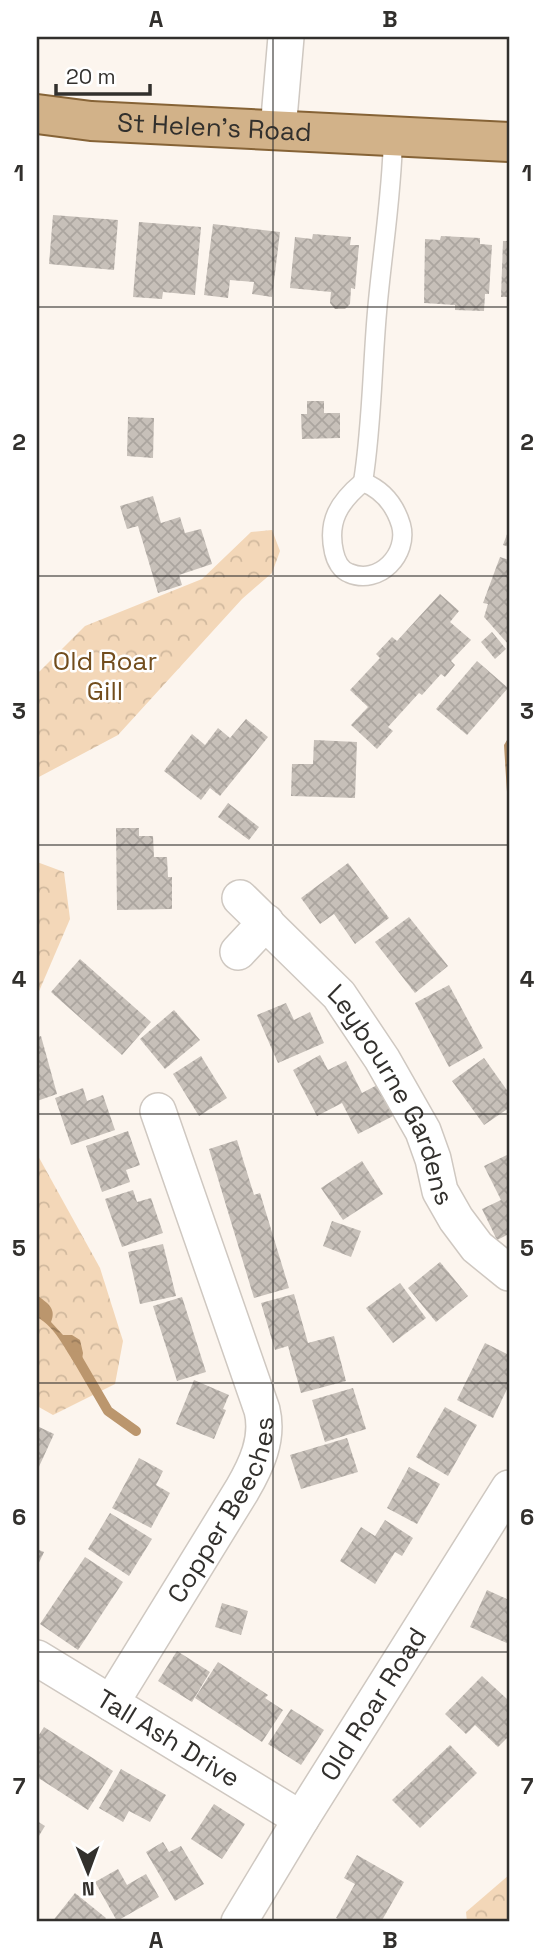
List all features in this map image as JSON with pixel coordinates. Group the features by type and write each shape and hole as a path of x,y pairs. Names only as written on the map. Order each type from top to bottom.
{"main road":[{"name":"St Helen's Road","path":"37,114 91,121 509,142"}],"street":[{"path":"278,130 286,37"},
{"name":"Leybourne Gardens","path":"240,898 339,995 382,1059 423,1131 440,1191 456,1220 477,1247 509,1273"},
{"path":"238,951 266,922"},
{"name":"Copper Beeches","path":"111,1703 247,1482 259,1457 264,1434 262,1410 185,1140 158,1111"},
{"name":"Old Roar Road","path":"239,1922 509,1488"},
{"name":"Tall Ash Drive","path":"41,1670 111,1703 301,1819"}],"lane":[{"path":"363,482 377,488 393,506 403,533 396,559 379,573 359,576 346,572 336,560 331,536 336,514 348,494 363,482 368,451 377,311 392,173 393,137"}],"green space":[{"name":"Old Roar Gill","path":"272,530 280,551 272,573 242,599 118,735 37,778 37,674 85,626 202,579 251,532"},
{"path":"37,862 64,872 70,919 37,996"},
{"path":"37,1154 100,1268 123,1341 115,1384 53,1415 37,1406"},
{"path":"509,1875 509,1922 467,1922 466,1912"}],"water":[{"path":"509,737 509,824 504,745"},
{"path":"37,1295 50,1306 53,1313 51,1322 63,1335 72,1335 80,1340 83,1353 81,1366 76,1365 55,1333 37,1317"}],"building":[{"path":"53,215 118,220 114,270 49,264"},
{"path":"139,222 201,227 195,295 163,292 162,299 133,297"},
{"path":"213,224 280,232 272,297 252,294 254,282 230,280 228,298 204,295"},
{"path":"313,234 351,237 350,245 359,245 355,289 351,288 350,304 345,309 335,309 330,303 331,292 290,288 295,237 312,239"},
{"path":"441,236 480,238 480,244 492,245 489,294 485,294 484,311 455,310 455,305 424,303 425,239 440,240"},
{"path":"503,241 509,241 509,297 501,297"},
{"path":"307,401 324,401 324,413 340,413 340,438 302,439 301,414 307,414"},
{"path":"128,417 154,418 153,458 127,456"},
{"path":"153,496 161,523 180,517 185,533 201,529 212,564 179,575 182,585 158,593 138,526 127,529 120,506"},
{"path":"509,529 509,547 503,545"},
{"path":"500,557 509,560 509,645 484,617 488,604 483,603"},
{"path":"440,594 459,611 450,622 471,640 451,661 455,665 445,677 441,674 422,695 419,693 388,727 393,731 377,749 351,725 368,707 350,690 380,658 376,654 392,637 397,641"},
{"path":"492,632 506,649 495,659 481,642"},
{"path":"477,661 508,688 467,735 436,709"},
{"path":"246,719 268,737 220,796 210,788 201,800 164,771 192,734 205,745 218,728 230,738"},
{"path":"314,740 357,742 355,798 291,796 292,764 313,764"},
{"path":"228,803 259,827 249,840 218,817"},
{"path":"116,828 139,828 139,836 153,836 154,857 167,857 168,877 172,877 172,909 117,910"},
{"path":"348,863 389,918 355,944 334,914 320,924 301,898"},
{"path":"409,917 448,966 415,993 375,942"},
{"path":"80,959 151,1022 122,1055 51,992"},
{"path":"449,985 483,1048 449,1067 415,1003"},
{"path":"286,1003 294,1020 310,1012 324,1043 278,1063 257,1015"},
{"path":"174,1010 200,1040 165,1069 140,1039"},
{"path":"41,1036 57,1094 37,1101 37,1037"},
{"path":"320,1055 328,1070 346,1061 362,1093 381,1083 397,1114 358,1134 342,1103 317,1116 293,1070"},
{"path":"201,1056 227,1098 199,1116 173,1074"},
{"path":"484,1058 509,1093 509,1108 484,1125 452,1081"},
{"path":"83,1088 87,1101 103,1095 115,1130 71,1145 55,1098"},
{"path":"128,1131 140,1165 126,1170 130,1182 102,1192 86,1146"},
{"path":"237,1140 254,1195 260,1193 289,1288 254,1298 209,1149"},
{"path":"509,1154 509,1234 497,1240 482,1209 501,1200 484,1166"},
{"path":"362,1161 383,1194 343,1220 321,1188"},
{"path":"133,1190 137,1202 151,1198 163,1233 122,1247 105,1199"},
{"path":"332,1221 361,1231 351,1257 323,1246"},
{"path":"163,1244 176,1296 140,1304 128,1252"},
{"path":"440,1262 468,1296 436,1322 408,1288"},
{"path":"400,1283 426,1318 393,1343 366,1308"},
{"path":"294,1294 308,1343 334,1336 346,1381 301,1393 288,1346 275,1350 261,1303"},
{"path":"182,1297 206,1372 177,1381 153,1306"},
{"path":"485,1343 509,1355 509,1385 493,1418 457,1400"},
{"path":"194,1380 229,1395 214,1439 176,1424"},
{"path":"353,1388 366,1429 325,1442 312,1400"},
{"path":"445,1407 477,1425 448,1476 416,1457"},
{"path":"37,1426 54,1434 37,1471"},
{"path":"347,1438 358,1472 301,1489 290,1455"},
{"path":"139,1458 163,1471 156,1485 170,1493 151,1528 112,1508"},
{"path":"409,1467 440,1484 417,1524 387,1508"},
{"path":"110,1513 152,1539 129,1576 88,1549"},
{"path":"385,1520 413,1538 402,1556 395,1552 375,1584 340,1561 361,1527 375,1536"},
{"path":"37,1549 44,1552 37,1567"},
{"path":"85,1557 123,1582 78,1650 40,1624"},
{"path":"487,1590 509,1600 509,1644 470,1627"},
{"path":"222,1603 248,1611 241,1635 215,1627"},
{"path":"177,1651 210,1672 192,1702 158,1681"},
{"path":"218,1662 268,1695 265,1698 283,1710 262,1742 195,1698"},
{"path":"482,1676 507,1699 509,1697 509,1736 498,1747 475,1725 466,1734 445,1714"},
{"path":"291,1709 324,1730 301,1765 268,1744"},
{"path":"44,1727 113,1771 88,1810 37,1777 37,1738"},
{"path":"450,1745 477,1773 420,1828 392,1800"},
{"path":"121,1769 166,1795 150,1822 129,1811 123,1822 99,1808"},
{"path":"214,1804 245,1824 222,1859 191,1839"},
{"path":"37,1821 45,1826 37,1839"},
{"path":"163,1842 169,1852 181,1846 204,1884 175,1901 146,1852"},
{"path":"357,1855 404,1882 381,1922 345,1922 336,1918 355,1884 344,1878"},
{"path":"118,1869 127,1885 146,1874 159,1897 117,1921 95,1882"},
{"path":"75,1893 106,1918 103,1922 52,1922"}],"waterway":[{"path":"76,1356 108,1411 136,1431"}]}
